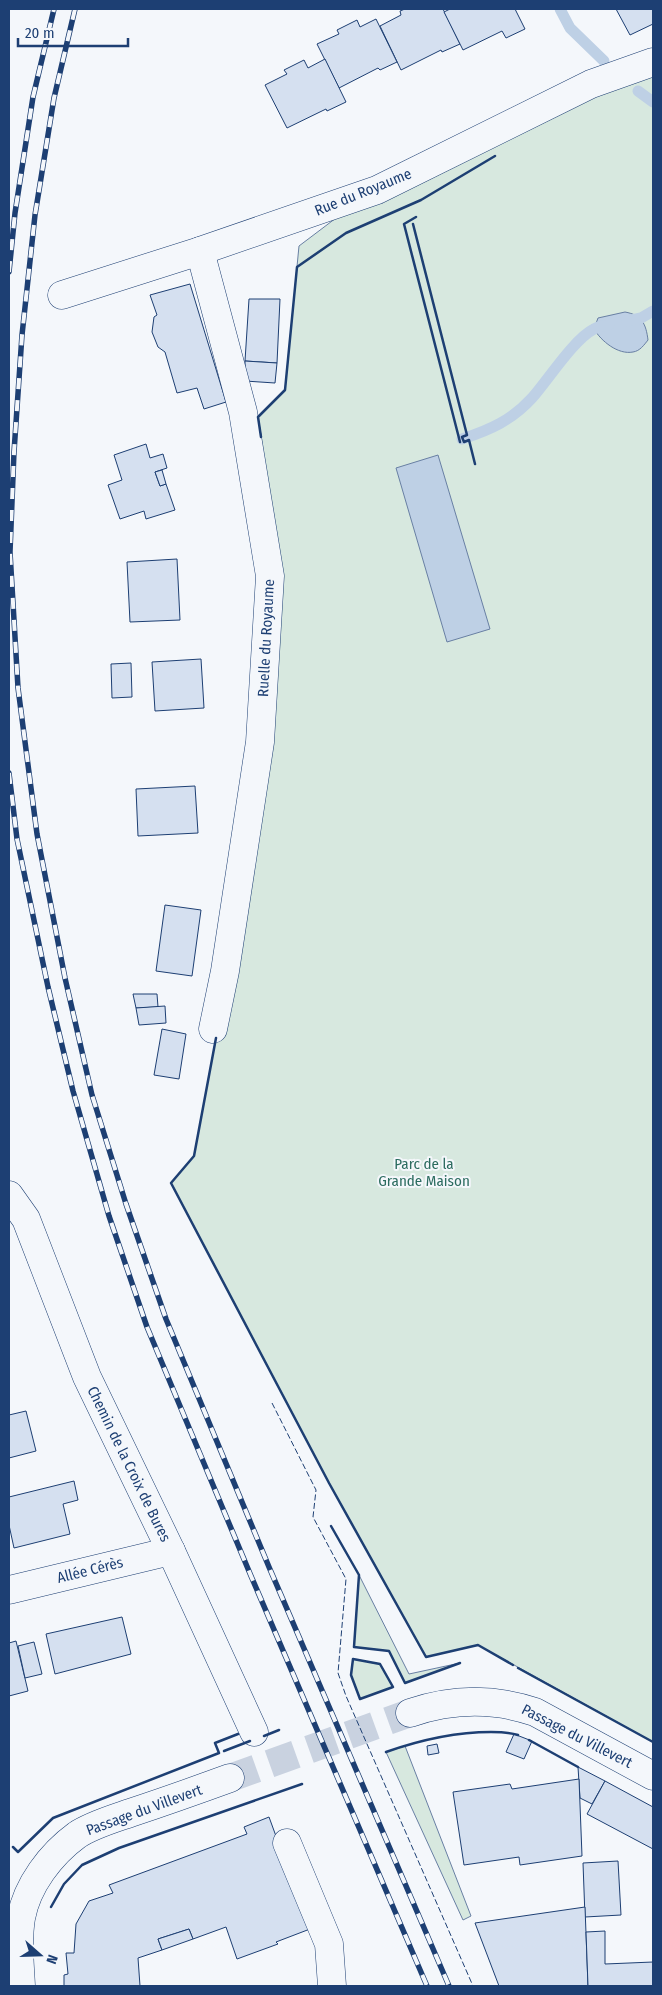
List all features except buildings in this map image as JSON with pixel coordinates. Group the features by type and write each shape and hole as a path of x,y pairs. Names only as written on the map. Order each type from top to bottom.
{"street":[{"name":"Rue du Royaume","path":"62,295 200,251 377,190 591,84 653,62"},
{"name":"Ruelle du Royaume","path":"200,251 243,412 270,576 260,742 225,971 213,1029"},
{"name":"Chemin de la Croix de Bures","path":"9,1195 26,1219 87,1377 171,1551 254,1732"},
{"name":"Allée Cérès","path":"9,1590 171,1551"},
{"name":"Passage du Villevert","path":"410,1712 448,1703 505,1703 517,1706 535,1712 653,1776"},
{"name":"Passage du Villevert","path":"21,1986 18,1946 21,1917 30,1891 42,1871 58,1851 79,1834 113,1819 230,1778"},
{"path":"287,1843 329,1944 332,1986"}],"green space":[{"name":"Parc de la Grande Maison","path":"641,73 653,77 653,1742 478,1645 426,1657 329,1483 171,1183 194,1156 233,946 282,581 258,417 285,390 299,246 340,215"},
{"path":"359,1575 409,1674 460,1663 405,1683 389,1651 354,1647"},
{"path":"353,1659 380,1664 393,1687 360,1699 351,1675"},
{"path":"405,1746 471,1916 463,1920 386,1752"}],"water":[{"path":"625,312 635,315 642,321 647,334 648,340 645,344 633,352 622,351 610,346 594,329 598,318"},
{"path":"438,455 490,629 447,642 396,468"}],"waterway":[{"path":"560,9 570,28 604,61"},
{"path":"638,91 653,102"},
{"path":"627,321 641,318 653,311"},
{"path":"462,439 491,428 517,412 532,398 578,341 596,328 609,325"}],"tunnel":[{"path":"230,1778 410,1713"}],"railway":[{"path":"9,272 15,213 33,97 54,9"},
{"path":"75,9 54,98 35,215 22,335 14,452 10,552 18,688 37,834 65,978 92,1095 126,1204 166,1319 269,1567 449,1986"},
{"path":"9,773 17,839 48,987 73,1091 109,1216 147,1327 251,1576 427,1986"}],"fence":[{"path":"272,1403 316,1490 313,1517 346,1579 338,1673 346,1696 473,1986"}],"wall":[{"path":"261,437 258,417 285,390 297,267 346,233 421,200 495,156"},
{"path":"416,217 404,224 460,442"},
{"path":"413,224 467,435 462,437 464,442 469,440 475,464"},
{"path":"216,1038 194,1156 171,1183 329,1483 426,1657 478,1645 513,1665"},
{"path":"331,1526 359,1575 354,1647 389,1651 405,1683 460,1663"},
{"path":"353,1659 380,1664 393,1687 360,1699 351,1675 353,1659"},
{"path":"518,1668 653,1742"},
{"path":"264,1736 279,1730"},
{"path":"386,1752 424,1740 464,1733 498,1732 518,1735"},
{"path":"13,1847 18,1852 53,1818 219,1753 215,1743 238,1734"},
{"path":"529,1740 578,1767"},
{"path":"224,1751 250,1741"},
{"path":"51,1907 64,1884 82,1865 119,1848 302,1784"}]}
